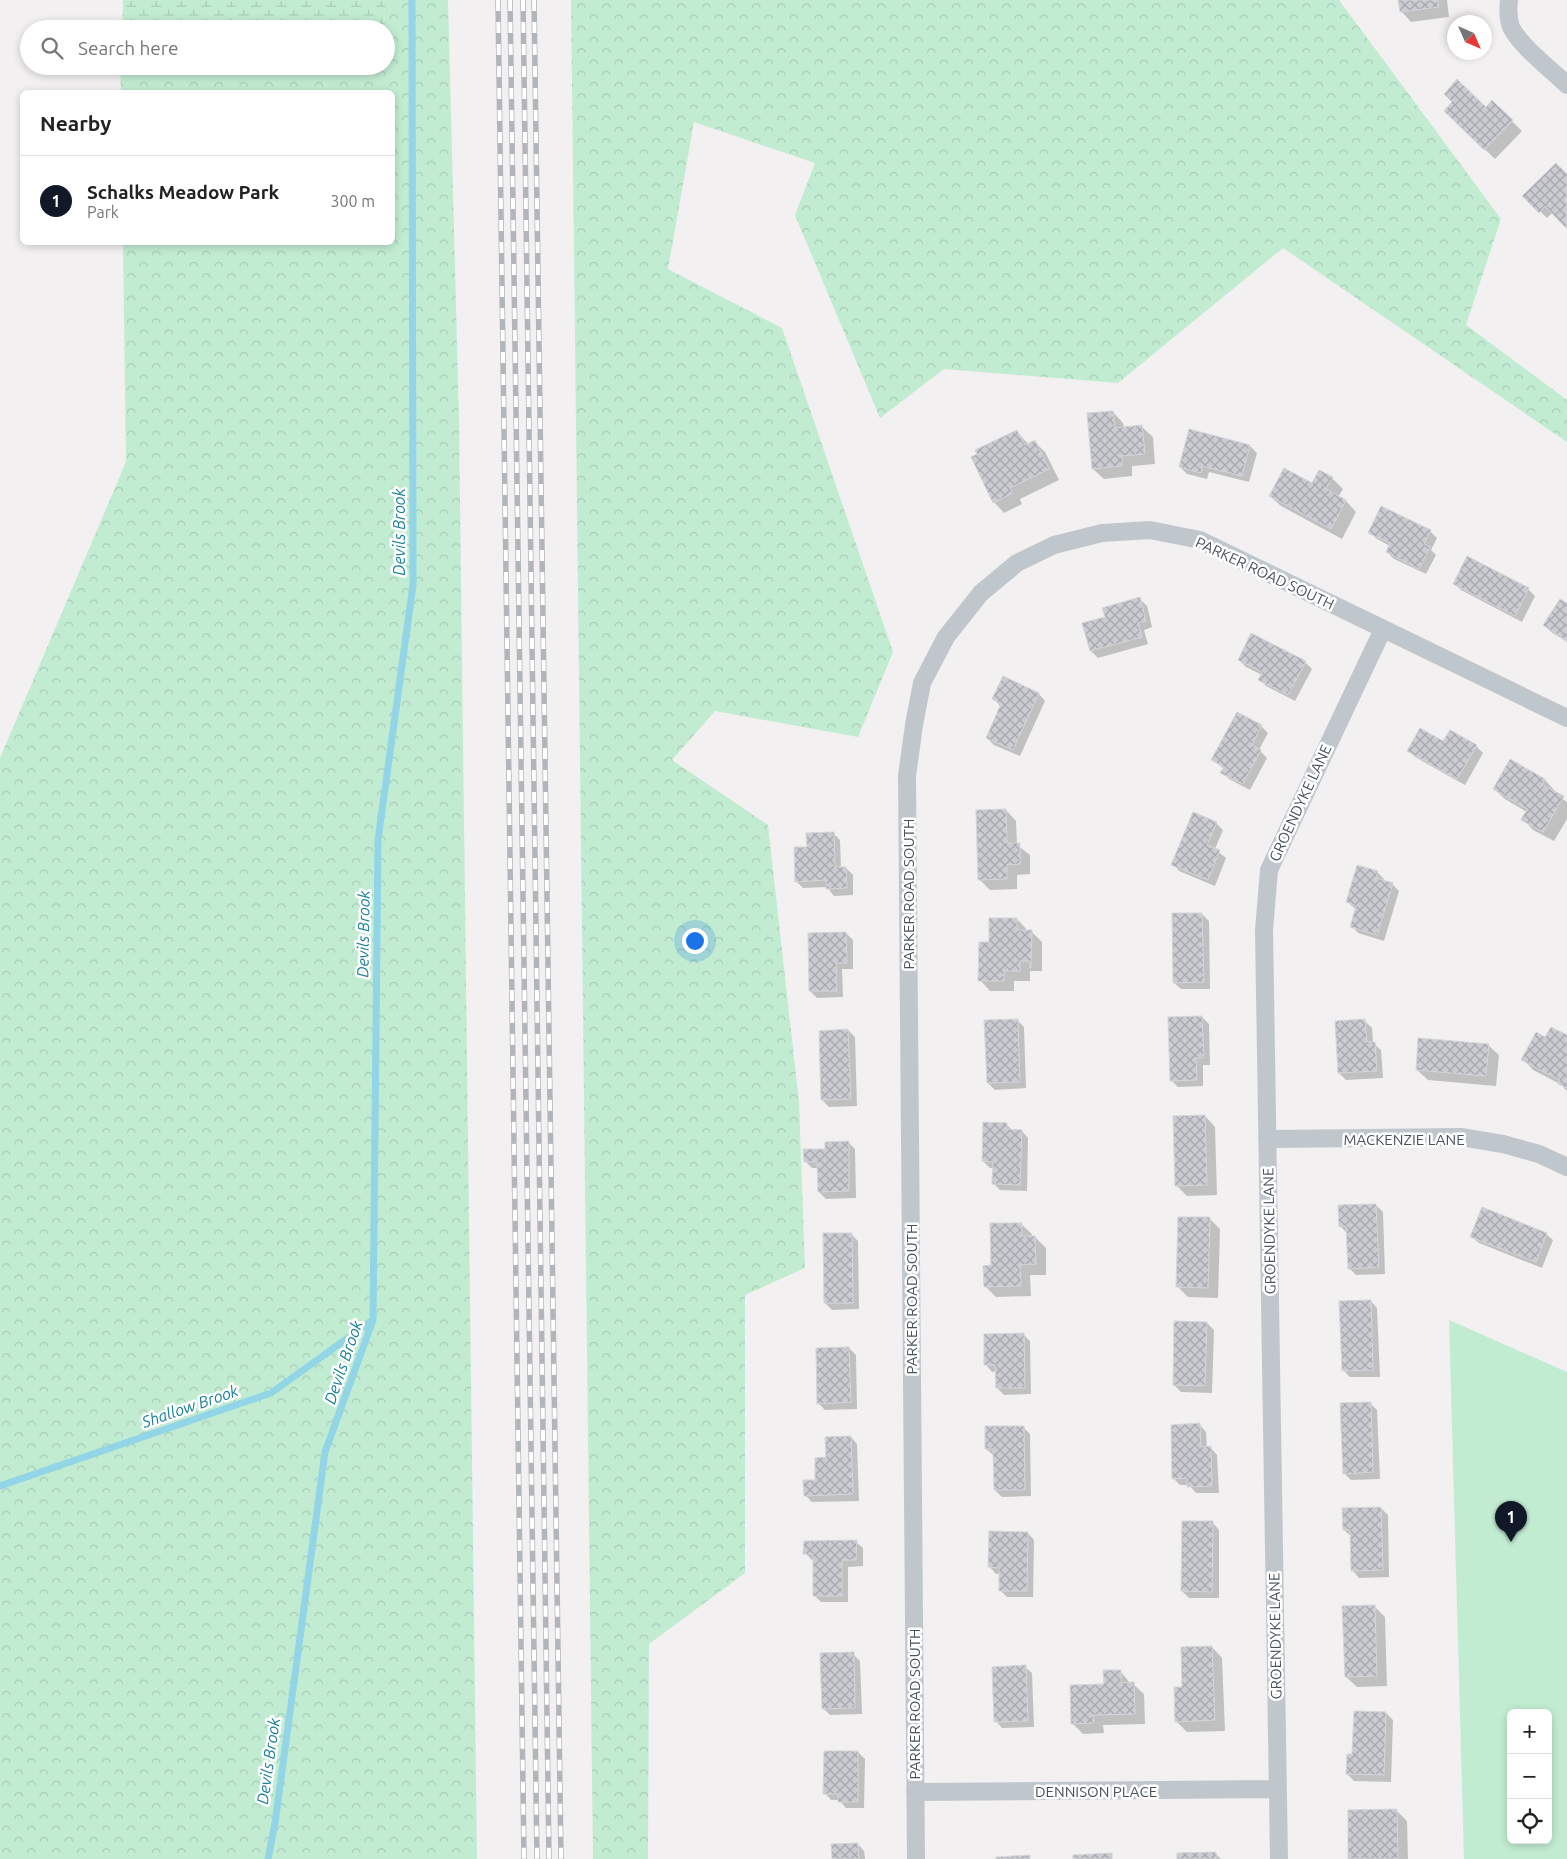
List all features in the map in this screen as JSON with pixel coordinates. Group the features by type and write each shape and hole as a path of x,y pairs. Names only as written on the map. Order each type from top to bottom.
{"street":[{"path":"1509,0 1508,11 1511,26 1519,39 1567,85"},
{"name":"PARKER ROAD SOUTH","path":"916,1859 908,776 914,725 922,683 946,638 981,593 1016,563 1054,545 1102,533 1150,530 1200,540 1567,718"},
{"name":"GROENDYKE LANE","path":"1278,1859 1264,930 1269,870 1383,629"},
{"name":"MACKENZIE LANE","path":"1267,1139 1461,1137 1539,1154 1567,1167"},
{"name":"DENNISON PLACE","path":"915,1792 1277,1789"}],"green space":[{"path":"123,0 384,0 385,20 122,20"},
{"path":"384,0 448,0 459,421 477,1859 0,1859 0,758 126,462 123,245 395,245 395,90 121,90 120,75 395,75 395,20 385,20"},
{"path":"571,0 1339,0 1501,219 1466,325 1567,400 1567,442 1283,248 1118,383 944,369 880,418 795,215 815,163 694,122 668,269 782,328 893,652 858,737 715,711 672,760 768,825 799,1102 805,1268 745,1295 745,1573 649,1644 648,1859 593,1859"},
{"path":"1449,1320 1567,1372 1567,1859 1464,1859"}],"building":[{"path":"1398,0 1438,0 1439,7 1400,12"},
{"path":"1457,79 1486,107 1492,100 1513,120 1484,150 1444,111 1452,102 1444,94"},
{"path":"1556,163 1567,174 1566,228 1545,206 1539,213 1522,196"},
{"path":"1113,411 1115,428 1142,425 1145,454 1122,456 1122,466 1092,469 1087,413"},
{"path":"1189,429 1250,445 1242,476 1202,466 1201,473 1179,467"},
{"path":"1017,430 1025,445 1035,440 1049,469 1010,488 1013,493 993,503 971,457 977,454 975,450"},
{"path":"1284,468 1312,483 1319,470 1333,477 1326,489 1346,500 1331,529 1269,496"},
{"path":"1381,506 1431,530 1424,544 1430,547 1419,569 1386,552 1390,543 1368,533"},
{"path":"1467,556 1529,588 1515,616 1453,584"},
{"path":"1140,597 1146,621 1138,623 1142,637 1090,651 1082,623 1105,617 1102,608"},
{"path":"1560,599 1567,603 1567,641 1543,625"},
{"path":"1251,633 1306,661 1288,695 1258,680 1262,672 1238,660"},
{"path":"1003,676 1039,693 1013,750 986,738 1001,704 992,699"},
{"path":"1237,712 1262,725 1252,745 1261,750 1243,784 1220,773 1224,767 1211,760"},
{"path":"1420,728 1443,741 1450,730 1477,745 1457,779 1407,751"},
{"path":"1510,759 1545,779 1542,785 1564,796 1543,832 1521,820 1527,809 1493,789"},
{"path":"1006,809 1007,843 1020,843 1020,864 1007,865 1007,879 978,880 976,810"},
{"path":"1193,812 1217,822 1207,845 1220,850 1208,880 1171,865"},
{"path":"834,832 835,867 846,867 847,888 826,889 826,880 795,882 794,847 807,847 806,833"},
{"path":"1357,865 1378,871 1376,878 1393,883 1377,935 1350,927 1356,906 1346,902"},
{"path":"1172,913 1202,913 1204,982 1173,983"},
{"path":"989,918 1017,918 1017,930 1032,930 1031,968 1030,961 1020,961 1020,971 1004,971 1004,981 978,981 979,942 989,942"},
{"path":"846,932 847,963 836,963 837,991 809,991 808,933"},
{"path":"1202,1016 1204,1058 1196,1058 1197,1080 1170,1081 1168,1017"},
{"path":"1018,1019 1020,1082 987,1083 984,1020"},
{"path":"1365,1019 1367,1042 1375,1042 1377,1071 1338,1073 1335,1021"},
{"path":"1551,1027 1567,1035 1567,1088 1558,1084 1560,1080 1521,1060 1536,1032 1545,1037"},
{"path":"848,1029 851,1099 821,1100 819,1031"},
{"path":"1418,1038 1489,1044 1486,1076 1416,1070"},
{"path":"1205,1115 1207,1185 1175,1186 1173,1116"},
{"path":"983,1122 1007,1123 1006,1129 1022,1130 1020,1185 992,1184 993,1162 982,1161"},
{"path":"849,1141 849,1191 818,1192 817,1162 804,1162 803,1149 825,1149 825,1142"},
{"path":"1376,1204 1379,1267 1348,1269 1346,1226 1339,1227 1338,1205"},
{"path":"1482,1207 1547,1233 1536,1262 1470,1237"},
{"path":"1178,1217 1210,1217 1208,1288 1176,1287"},
{"path":"990,1223 1022,1223 1022,1236 1035,1236 1036,1264 1020,1265 1021,1286 984,1287 983,1266 991,1265"},
{"path":"823,1233 852,1233 853,1303 824,1303"},
{"path":"1371,1300 1373,1370 1342,1371 1339,1301"},
{"path":"1174,1321 1207,1322 1205,1386 1173,1385"},
{"path":"1024,1333 1025,1388 996,1388 995,1365 984,1365 984,1334"},
{"path":"849,1347 851,1402 817,1404 816,1348"},
{"path":"1371,1402 1373,1472 1343,1474 1340,1403"},
{"path":"1200,1423 1201,1447 1211,1446 1212,1486 1187,1487 1187,1478 1172,1479 1171,1425"},
{"path":"985,1426 1024,1426 1025,1490 994,1490 993,1449 985,1449"},
{"path":"851,1436 853,1494 804,1496 803,1480 815,1480 815,1458 826,1457 825,1437"},
{"path":"1381,1507 1383,1570 1351,1571 1350,1530 1343,1530 1342,1508"},
{"path":"1182,1521 1213,1521 1212,1592 1181,1591"},
{"path":"989,1531 1028,1532 1027,1591 999,1591 999,1568 988,1567"},
{"path":"857,1540 856,1560 842,1560 842,1596 813,1596 813,1554 803,1554 804,1541"},
{"path":"1375,1605 1377,1676 1345,1677 1342,1606"},
{"path":"1212,1646 1215,1720 1175,1722 1174,1687 1182,1687 1181,1647"},
{"path":"854,1652 855,1708 822,1709 820,1653"},
{"path":"1026,1665 1028,1721 994,1722 992,1667"},
{"path":"1103,1670 1121,1670 1121,1683 1134,1682 1135,1714 1093,1715 1094,1723 1071,1724 1070,1685 1104,1684"},
{"path":"1354,1711 1386,1712 1384,1775 1346,1774 1347,1754 1352,1754"},
{"path":"824,1751 858,1751 858,1802 838,1802 838,1794 823,1794"},
{"path":"1397,1809 1398,1859 1348,1859 1348,1810"},
{"path":"858,1843 859,1859 832,1859 831,1844"},
{"path":"1216,1852 1216,1859 1177,1859 1177,1853"},
{"path":"1112,1853 1112,1859 1073,1859 1073,1855"},
{"path":"1030,1855 1030,1859 996,1859 996,1857"}],"waterway":[{"name":"Devils Brook","path":"268,1859 275,1823 325,1452 373,1320 378,840 413,585 412,0"},
{"name":"Shallow Brook","path":"0,1486 271,1393 373,1320"}],"railway":[{"path":"498,0 524,1859"},
{"path":"510,0 537,1859"},
{"path":"523,0 549,1859"},
{"path":"534,0 561,1859"}],"place":[{"name":"Schalks Meadow Park","path":"1511,1542"}]}
